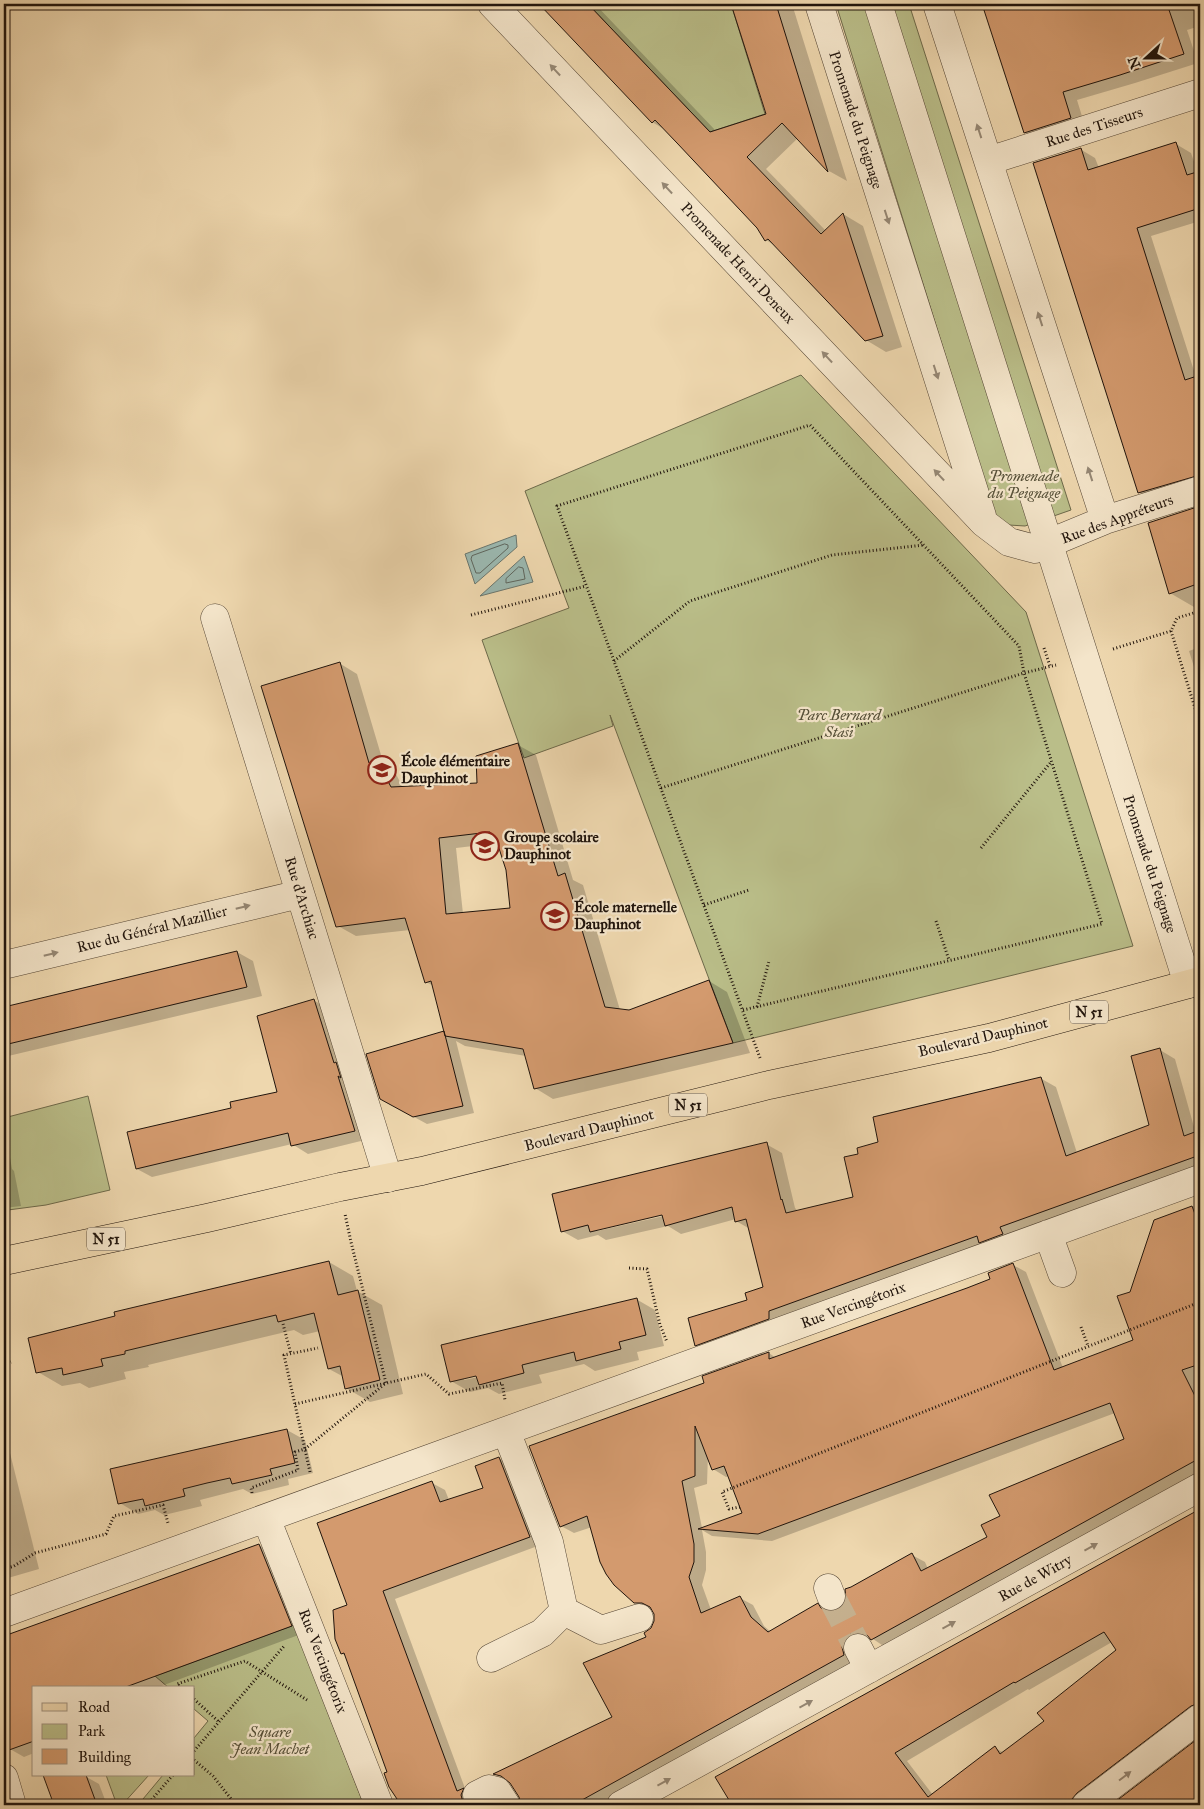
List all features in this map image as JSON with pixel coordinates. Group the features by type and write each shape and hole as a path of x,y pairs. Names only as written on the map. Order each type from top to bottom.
{"main road":[{"name":"Boulevard Dauphinot","path":"4,1260 208,1218 340,1187 448,1165 769,1085 989,1038 1194,983"}],"street":[{"name":"Promenade Henri Deneux","path":"492,4 984,523"},
{"name":"Promenade du Peignage","path":"819,4 984,523"},
{"name":"Promenade du Peignage","path":"878,4 1042,546 1085,657 1194,983"},
{"path":"937,4 1105,520"},
{"name":"Rue des Tisseurs","path":"988,161 1200,93"},
{"name":"Rue des Appréteurs","path":"1042,546 1105,520 1200,490"},
{"path":"984,523 1009,542 1042,546"},
{"name":"Rue d'Archiac","path":"216,618 388,1178"},
{"name":"Rue du Général Mazillier","path":"4,965 300,894"},
{"name":"Rue Vercingétorix","path":"4,1613 1200,1179"},
{"path":"1048,1234 1062,1273"},
{"path":"508,1430 549,1542 564,1611"},
{"name":"Rue de Witry","path":"621,1805 863,1658 1200,1487"},
{"name":"Rue Vercingétorix","path":"264,1519 307,1620 379,1805"},
{"path":"564,1611 601,1630 639,1618"},
{"path":"491,1658 542,1633 564,1611"},
{"path":"1086,1805 1200,1718"},
{"path":"4,1778 12,1805"},
{"path":"477,1796 489,1789 497,1791 506,1805"}],"path":[{"path":"743,1010 1102,924 1024,673 1019,646 810,425 557,506 769,1085"},
{"path":"614,661 690,601 832,555 924,545"},
{"path":"471,615 586,586"},
{"path":"1200,611 1177,618 1171,631 1200,724"},
{"path":"661,788 1024,673 1171,631"},
{"path":"1044,648 1050,666"},
{"path":"981,848 1051,762"},
{"path":"704,905 749,890"},
{"path":"936,921 949,960"},
{"path":"757,1007 769,961"},
{"path":"340,1187 351,1242 386,1383"},
{"path":"630,1268 647,1269 660,1325 680,1368"},
{"path":"740,1507 729,1509 722,1492 1200,1302"},
{"path":"284,1324 290,1354"},
{"path":"1081,1327 1088,1346"},
{"path":"317,1499 284,1355 318,1348"},
{"path":"4,1364 11,1362"},
{"path":"295,1404 426,1374 449,1394 502,1383 508,1430"},
{"path":"264,1519 251,1488 298,1470 295,1452 305,1449 386,1383"},
{"path":"4,1569 14,1566 35,1553 106,1534 114,1516 162,1505 175,1551"},
{"path":"195,1750 307,1620"},
{"path":"180,1686 177,1684 245,1661 329,1715 341,1708"},
{"path":"195,1700 218,1722"},
{"path":"195,1761 213,1776 236,1805"},
{"path":"147,1805 172,1776"}],"green space":[{"path":"588,4 731,4 765,114 710,132"},
{"name":"Promenade du Peignage","path":"836,4 909,4 1071,510 1025,526 1009,525 995,515"},
{"name":"Parc Bernard Stasi","path":"801,375 1026,612 1133,946 733,1043 610,715 613,726 524,758 482,640 569,608 525,491"},
{"path":"88,1096 110,1190 46,1205 8,1210 4,1185 4,1118"},
{"name":"Square Jean Machet","path":"294,1625 364,1805 138,1805 162,1776 195,1776 195,1737 208,1721 195,1710 195,1686 167,1686 155,1676"},
{"path":"106,1776 148,1776 122,1805 117,1805"}],"water":[{"path":"516,535 517,547 475,584 465,554"},
{"path":"524,556 533,582 480,596"}],"building":[{"path":"539,4 588,4 710,132 766,114 731,4 776,4 828,172 782,123 747,157 821,234 843,213 883,336 865,341 768,239 765,241 757,228 655,120 652,123"},
{"path":"982,4 1167,4 1184,54 1063,92 1071,118 1024,133"},
{"path":"1176,142 1187,175 1200,171 1200,208 1137,228 1185,380 1200,375 1200,475 1138,493 1033,163 1081,148 1088,170"},
{"path":"1200,506 1200,583 1169,594 1148,523"},
{"path":"340,662 369,763 377,760 391,787 477,783 476,756 518,743 558,876 565,873 605,1007 629,1010 709,980 733,1043 534,1089 523,1049 445,1036 431,981 425,983 405,918 336,927 261,686","holes":["490,832 491,840 496,839 506,870 510,908 446,914 439,838"]},
{"path":"237,951 247,987 4,1045 4,1007"},
{"path":"314,999 334,1063 336,1062 341,1078 338,1076 355,1131 291,1146 288,1133 136,1169 127,1132 231,1108 230,1102 277,1092 257,1016"},
{"path":"444,1031 463,1106 413,1117 380,1099 366,1054"},
{"path":"1160,1048 1184,1136 1200,1130 1200,1155 1000,1227 1003,1234 979,1243 977,1236 769,1311 769,1319 695,1346 688,1318 747,1300 745,1293 763,1287 746,1219 735,1222 732,1207 665,1226 662,1215 590,1232 588,1225 561,1232 552,1194 767,1142 786,1213 853,1197 844,1157 858,1154 857,1148 878,1142 873,1117 1041,1077 1066,1156 1149,1125 1131,1056"},
{"path":"1192,1206 1200,1228 1200,1364 1182,1370 1200,1406 1200,1458 871,1640 867,1635 859,1632 850,1634 845,1639 842,1647 844,1655 573,1805 521,1805 519,1797 510,1783 501,1776 493,1774 612,1717 583,1663 646,1637 644,1633 651,1628 654,1621 654,1614 650,1607 642,1603 634,1603 614,1585 606,1574 600,1562 587,1516 560,1527 529,1446 704,1383 702,1376 769,1352 769,1359 967,1288 990,1279 988,1273 1013,1263 1054,1370 1133,1340 1117,1296 1130,1292 1154,1220","holes":["1110,1403 1124,1439 989,1495 1000,1516 981,1525 987,1537 921,1571 912,1553 845,1589 846,1599 843,1606 837,1610 828,1611 821,1608 818,1603 768,1632 751,1617 740,1596 701,1613 689,1577 694,1562 694,1544 682,1481 695,1476 695,1426 712,1470 724,1466 742,1513 698,1529 758,1534"]},
{"path":"329,1261 338,1295 358,1290 380,1380 345,1389 340,1366 328,1369 314,1313 278,1322 276,1315 125,1351 125,1354 101,1359 103,1366 63,1375 62,1368 36,1373 28,1338 115,1316 114,1312"},
{"path":"637,1298 646,1335 619,1342 621,1349 576,1361 574,1352 522,1365 524,1373 479,1385 476,1376 450,1382 441,1345"},
{"path":"287,1429 295,1463 270,1469 272,1475 232,1484 230,1478 207,1483 183,1489 185,1496 145,1506 143,1499 118,1504 110,1469"},
{"path":"499,1457 530,1537 383,1591 457,1791 464,1788 461,1795 466,1805 401,1805 389,1787 384,1773 387,1772 344,1653 341,1654 335,1639 333,1610 347,1605 317,1523 432,1481 440,1502 483,1488 475,1466"},
{"path":"1200,1509 1200,1703 1191,1706 1077,1793 1072,1799 1071,1805 732,1805 715,1777","holes":["1104,1632 1116,1650 1037,1713 1044,1721 1000,1754 995,1746 928,1797 895,1753 1014,1682"]},
{"path":"259,1544 292,1626 128,1686 32,1686 32,1742 9,1750 4,1733 4,1636"},
{"path":"1200,1737 1200,1805 1111,1805"},
{"path":"43,1776 86,1776 97,1805 54,1805"}],"tunnel":[{"path":"831,1596 858,1648"}],"place":[{"name":"École élémentaire Dauphinot","path":"382,770"},
{"name":"Groupe scolaire Dauphinot","path":"485,846"},
{"name":"École maternelle Dauphinot","path":"555,916"}]}
